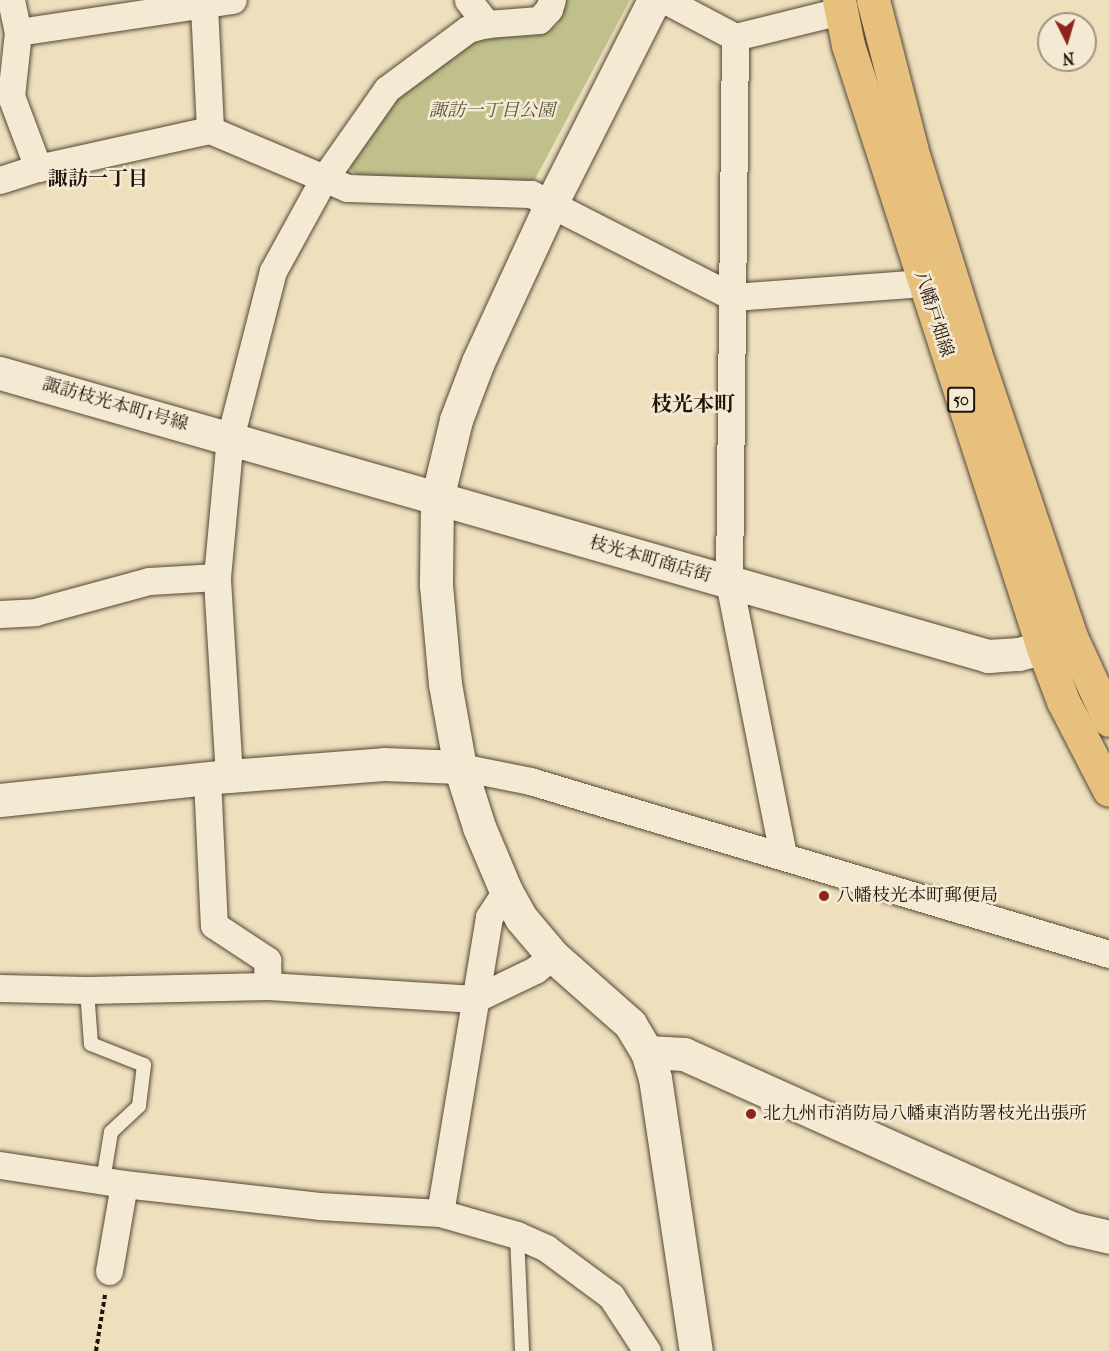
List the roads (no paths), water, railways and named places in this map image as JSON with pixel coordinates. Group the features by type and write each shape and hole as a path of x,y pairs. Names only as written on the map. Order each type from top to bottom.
{"main road":[{"name":"八幡戸畑線","path":"873,0 928,202 979,364 1057,644 1063,701 1109,790"},
{"name":"八幡戸畑線","path":"839,6 848,45 923,283 1057,644 1109,720"}],"street":[{"path":"11,0 18,32 11,96 38,168"},
{"path":"18,32 233,0"},
{"path":"468,0 487,24"},
{"path":"268,986 267,960 214,925 218,778 217,577 230,438 273,271 323,180 387,88 468,29 487,24 539,20 549,9 552,0"},
{"path":"654,0 550,204 478,362 456,420 437,499 436,585 444,673 460,767 478,827 506,891 521,918 553,956 630,1024 647,1052 655,1078 696,1351"},
{"path":"665,0 735,37 839,6"},
{"path":"204,6 210,130"},
{"path":"735,37 729,582 783,855"},
{"path":"0,180 38,168 210,130 323,180 347,188 531,194 733,297 923,283"},
{"name":"諏訪枝光本町1号線","path":"0,373 230,438"},
{"name":"枝光本町商店街","path":"230,438 988,656 1019,654 1057,644"},
{"path":"0,614 35,612 149,581 217,577"},
{"path":"0,800 384,764 460,767 531,781 1109,954"},
{"path":"440,1213 489,917 506,891"},
{"path":"0,988 87,990 268,986 475,999 535,970 553,956"},
{"path":"647,1052 684,1054 1071,1228 1109,1237"},
{"path":"0,1165 113,1182 318,1206 440,1213 517,1235 546,1248 611,1296 647,1351"},
{"path":"109,1271 113,1182"}],"lane":[{"path":"87,990 91,1044 144,1065 139,1106 111,1131 113,1182"},
{"path":"517,1235 522,1351"}],"place":[{"name":"八幡枝光本町郵便局","path":"824,896"},
{"name":"北九州市消防局八幡東消防署枝光出張所","path":"751,1114"}],"district":[{"name":"諏訪一丁目","path":"98,178"},
{"name":"枝光本町","path":"693,404"}],"park label":[{"name":"諏訪一丁目公園","path":"492,111"}]}
